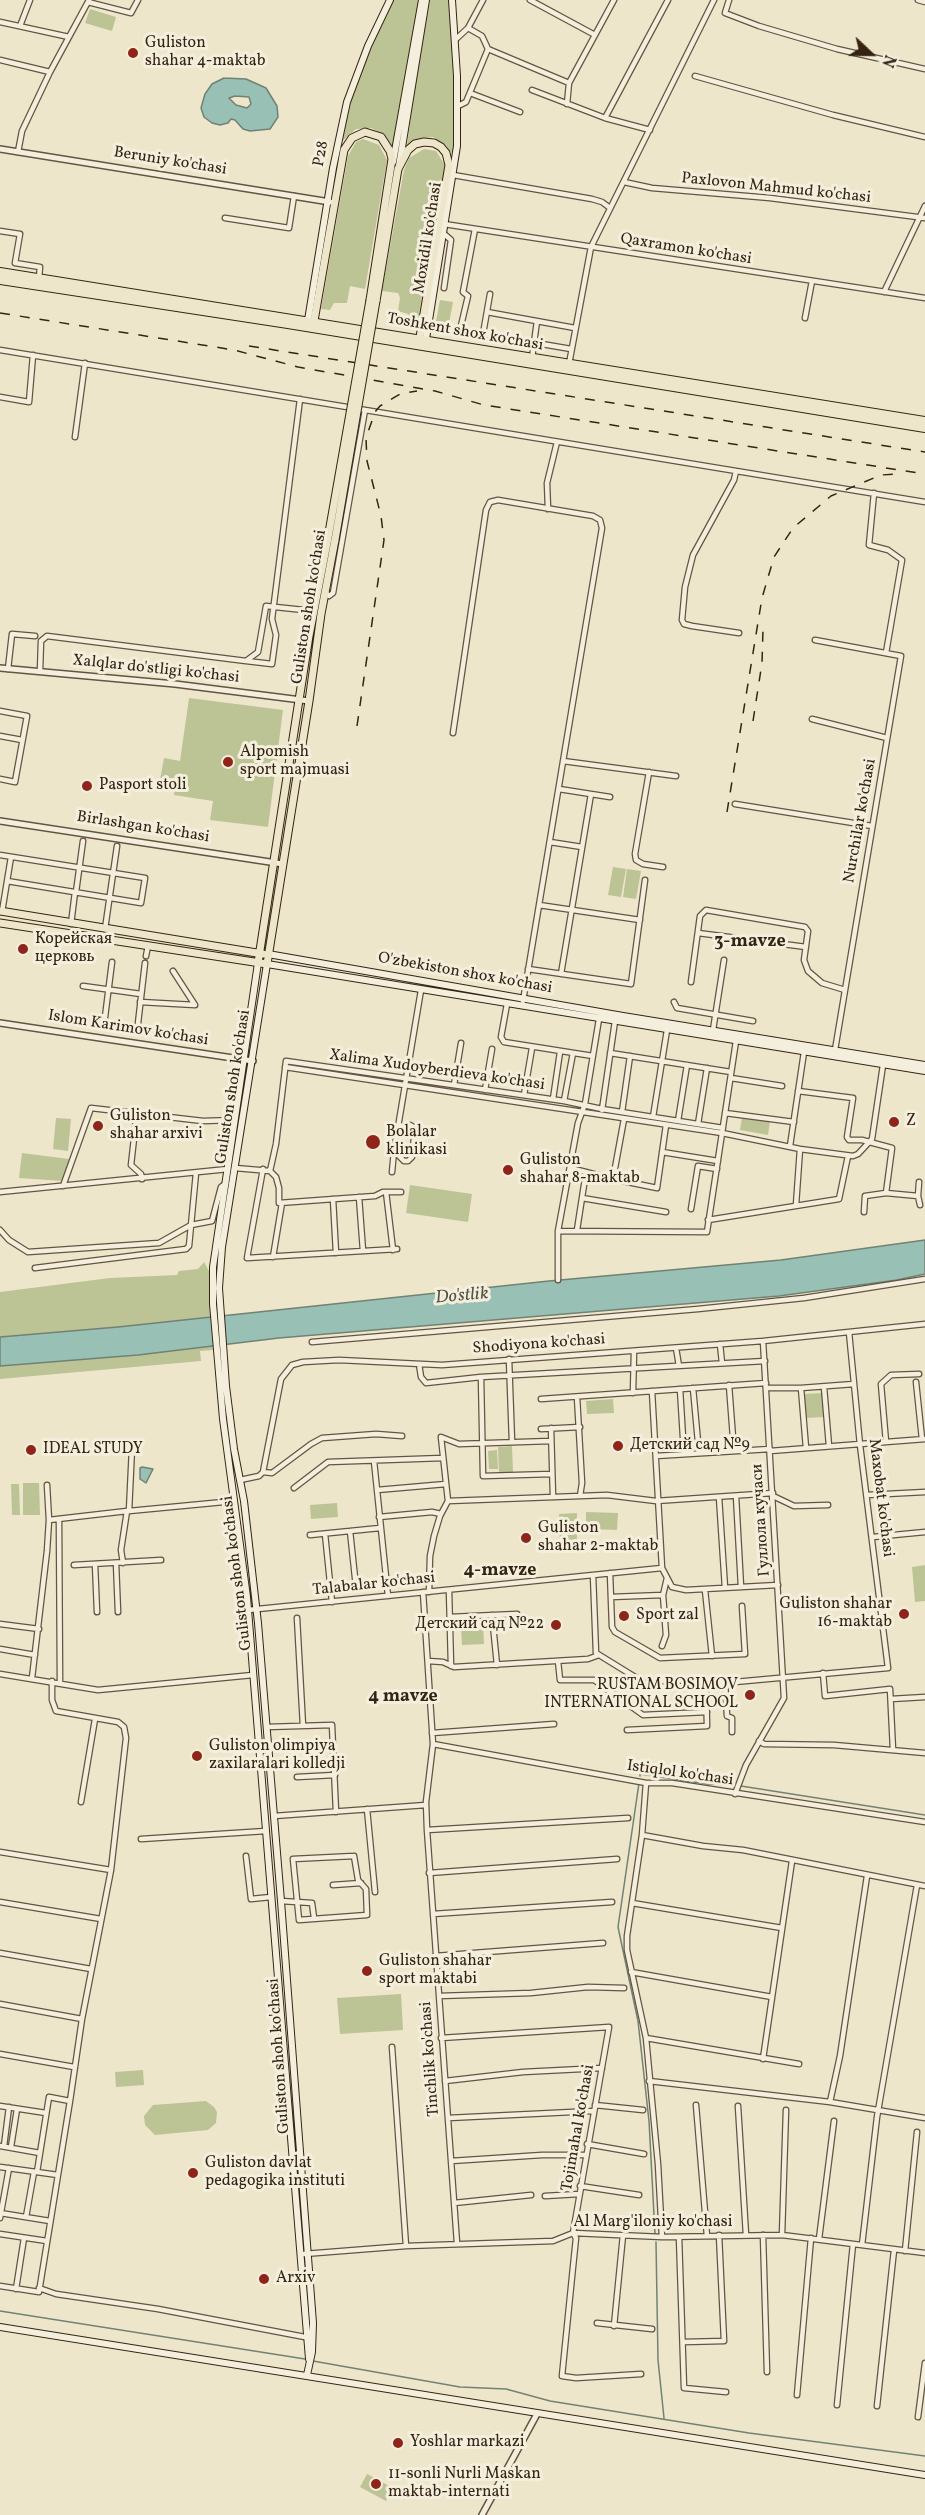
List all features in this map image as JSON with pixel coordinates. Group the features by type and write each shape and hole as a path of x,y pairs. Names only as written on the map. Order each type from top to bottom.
{"highway":[{"name":"Toshkent shox ko'chasi","path":"0,272 925,428"},
{"name":"Toshkent shox ko'chasi","path":"0,280 311,321 422,343 532,358 543,364 569,364 925,422"}],"main road":[{"name":"Р28","path":"332,202 346,102 368,46 390,0"},
{"name":"Guliston shoh ko'chasi","path":"305,2254 271,1897 248,1610 223,1419 213,1267 226,1183 232,1168 253,1061 309,701 331,539 422,0"},
{"name":"Guliston shoh ko'chasi","path":"395,169 426,0"},
{"path":"452,0 458,106 457,146 453,175"},
{"name":"Guliston shoh ko'chasi","path":"311,321 332,202 344,150 352,138 358,134 370,132 381,137 390,151 395,169"},
{"name":"Guliston shoh ko'chasi","path":"395,169 408,150 415,144 424,142 441,147 448,158 422,343"},
{"name":"Moxidil ko'chasi","path":"422,343 453,175"},
{"name":"Guliston shoh ko'chasi","path":"217,1304 243,1060 313,611 331,539"},
{"name":"O'zbekiston shox ko'chasi","path":"1,912 268,954 925,1065"},
{"name":"O'zbekiston shox ko'chasi","path":"0,923 925,1071"},
{"path":"243,961 245,951"},
{"path":"283,967 285,958"},
{"name":"Guliston shoh ko'chasi","path":"220,1353 240,1480 267,1727 305,2254 310,2338 307,2373"},
{"path":"0,2326 307,2373 537,2414 925,2475"}],"street":[{"path":"20,26 30,0"},
{"path":"18,152 22,131 88,1 131,13 138,0"},
{"path":"455,40 468,28 483,0"},
{"path":"530,0 595,35"},
{"path":"567,104 569,83 614,0"},
{"path":"605,118 668,0"},
{"path":"569,364 591,247 714,0"},
{"path":"729,0 725,13 837,49 925,69"},
{"path":"918,0 925,2"},
{"path":"0,22 69,37"},
{"path":"468,28 482,36 488,49 569,83"},
{"path":"458,106 466,102 488,49"},
{"path":"0,60 51,72"},
{"path":"694,76 834,115 925,136"},
{"path":"532,90 605,118 650,130"},
{"path":"470,93 519,112"},
{"name":"Beruniy ko'chasi","path":"0,149 332,202"},
{"path":"453,175 602,202 610,208"},
{"name":"Paxlovon Mahmud ko'chasi","path":"624,182 652,188 780,200 925,218"},
{"path":"225,218 288,228 294,196"},
{"path":"884,292 925,206"},
{"name":"Qaxramon ko'chasi","path":"444,224 925,298"},
{"path":"475,229 463,292 468,296 460,330 571,350"},
{"path":"0,231 20,234 15,263 40,267 39,278"},
{"path":"443,233 452,240 444,288"},
{"path":"438,264 448,264"},
{"path":"805,318 812,281"},
{"path":"483,334 490,294"},
{"path":"487,312 575,328"},
{"path":"532,358 537,321"},
{"path":"0,350 925,502"},
{"path":"0,397 29,402 33,355"},
{"path":"75,437 85,363"},
{"path":"40,671 41,641 47,636 272,664 276,635 272,619 300,399"},
{"path":"325,592 326,595 332,596 336,583 365,410"},
{"path":"548,509 547,483 557,442"},
{"path":"736,471 734,480 693,555 685,587 682,620 684,624 692,626 739,633"},
{"path":"815,640 886,653 902,560 888,550 869,545 874,493"},
{"path":"453,733 486,510 490,502 498,500 593,516 600,520 602,528 522,1006"},
{"path":"246,661 258,652 266,606 274,605 313,611"},
{"path":"8,669 12,634 34,636"},
{"name":"Nurchilar ko'chasi","path":"835,1050 902,656 886,653"},
{"name":"Xalqlar do'stligi ko'chasi","path":"0,668 175,684 309,701"},
{"path":"0,711 27,716 15,782 0,779"},
{"path":"812,719 887,738"},
{"path":"0,736 22,740"},
{"path":"563,760 676,776"},
{"path":"649,772 634,854 636,860 643,864 663,867"},
{"path":"559,789 609,797"},
{"path":"561,974 591,794"},
{"path":"735,804 872,826"},
{"name":"Birlashgan ko'chasi","path":"0,821 283,864"},
{"path":"70,924 83,842"},
{"path":"550,842 582,847"},
{"path":"105,929 117,846"},
{"path":"0,855 145,879 141,903 7,881"},
{"path":"1,912 11,857"},
{"path":"528,969 632,984 645,880"},
{"path":"539,905 640,920"},
{"path":"691,982 701,914 706,910 805,927 808,931 804,960 810,974 822,982 845,990"},
{"path":"698,933 806,947"},
{"path":"146,956 148,946"},
{"path":"713,1030 724,960"},
{"path":"104,1025 112,962"},
{"path":"136,1032 145,963"},
{"path":"140,1002 195,1005 172,971"},
{"path":"83,986 141,994"},
{"path":"393,1172 394,1151 421,990"},
{"path":"674,1002 677,1008 753,1021"},
{"path":"507,1004 501,1040 532,1048 593,1056"},
{"path":"558,1280 558,1231 578,1123 585,1104 599,1019"},
{"path":"601,1116 615,1021"},
{"name":"Islom Karimov ko'chasi","path":"0,1023 253,1061"},
{"path":"653,1117 667,1030"},
{"path":"558,1231 707,1232 736,1041"},
{"path":"454,1084 461,1043"},
{"path":"524,1095 532,1048"},
{"path":"485,1090 492,1049"},
{"path":"553,1100 560,1052"},
{"path":"790,1146 804,1052"},
{"path":"564,1101 573,1053"},
{"path":"610,1053 707,1068 782,1086"},
{"path":"622,1112 630,1056"},
{"name":"Xalima Xudoyberdieva ko'chasi","path":"286,1061 454,1084 585,1104 723,1130 601,1116 285,1067 286,1061"},
{"path":"678,1121 687,1065"},
{"path":"723,1130 800,1149 848,1156 856,1155 870,1143 883,1065"},
{"path":"270,1171 276,1144 285,1067"},
{"path":"698,1124 707,1068"},
{"path":"798,1091 853,1098 847,1137 849,1140 870,1143 892,1150 886,1193"},
{"path":"63,1186 91,1108 203,1121 235,1120"},
{"path":"137,1112 131,1165 141,1174 142,1179"},
{"path":"725,1113 794,1122"},
{"path":"613,1179 624,1119"},
{"path":"394,1151 404,1161 412,1157 416,1129 410,1125 398,1126"},
{"path":"570,1168 657,1188 666,1125"},
{"path":"796,1205 800,1149"},
{"path":"662,1152 718,1161"},
{"path":"708,1220 840,1198 848,1156"},
{"path":"691,1209 698,1166 717,1169"},
{"path":"0,1192 232,1168 263,1169 270,1171 276,1177 280,1203 273,1257"},
{"path":"263,1169 247,1258 395,1249 386,1192"},
{"path":"577,1230 586,1172"},
{"path":"35,1268 186,1249 189,1246 196,1173"},
{"path":"919,1182 920,1205"},
{"path":"0,1230 9,1240 28,1252 159,1243 191,1226 212,1221 219,1191 226,1183"},
{"path":"280,1203 401,1192"},
{"path":"864,1212 865,1196 886,1193 918,1196"},
{"path":"359,1197 363,1251"},
{"path":"582,1198 666,1212"},
{"path":"333,1199 336,1253"},
{"path":"312,1342 698,1309 804,1298 925,1279"},
{"name":"Shodiyona ko'chasi","path":"263,1472 267,1462 278,1390 286,1370 292,1365 303,1362 339,1360 442,1365 764,1341 925,1324"},
{"name":"Maxobat ko'chasi","path":"823,1673 888,1668 860,1445 849,1332"},
{"name":"Гуллола кучаси","path":"759,1741 784,1698 764,1341"},
{"path":"720,1344 722,1363"},
{"path":"676,1348 679,1366"},
{"path":"633,1393 634,1351"},
{"path":"509,1359 512,1442"},
{"path":"419,1364 421,1377 426,1383 481,1377 765,1361"},
{"path":"886,1442 880,1384 891,1375 920,1374"},
{"path":"481,1377 483,1476 552,1474"},
{"path":"656,1456 860,1445 923,1439 916,1382"},
{"path":"541,1399 729,1385 801,1388 854,1383"},
{"path":"729,1385 734,1451"},
{"path":"824,1387 829,1446"},
{"path":"693,1388 699,1453"},
{"path":"801,1388 806,1448"},
{"path":"680,1389 684,1454"},
{"path":"652,1391 662,1568 672,1587 705,1590 778,1585"},
{"path":"577,1397 580,1427 580,1496"},
{"path":"541,1429 580,1427"},
{"path":"550,1428 553,1497"},
{"path":"240,1480 259,1476 263,1472 272,1473 322,1438 376,1434 402,1436"},
{"path":"551,1441 459,1444 441,1437 448,1501 608,1495 659,1501 773,1494 794,1506 828,1505"},
{"path":"123,1563 122,1550 128,1511 132,1448"},
{"path":"294,1488 328,1462 443,1458"},
{"path":"374,1461 388,1596"},
{"path":"377,1490 446,1484"},
{"path":"32,1678 47,1551 49,1520 47,1485"},
{"path":"867,1496 925,1492"},
{"path":"736,1496 741,1587"},
{"path":"719,1497 725,1588"},
{"path":"49,1520 234,1501"},
{"name":"Tinchlik ko'chasi","path":"448,1501 441,1514 430,1556 426,1592 433,1744 426,1804 429,1873 457,2243"},
{"path":"379,1517 432,1512 441,1514"},
{"path":"59,1519 60,1683"},
{"path":"309,1535 380,1528"},
{"path":"350,1531 356,1587"},
{"path":"873,1537 925,1532"},
{"path":"325,1534 332,1602"},
{"path":"74,1565 161,1560"},
{"path":"116,1563 118,1612"},
{"path":"95,1564 97,1612"},
{"name":"Talabalar ko'chasi","path":"248,1610 662,1568"},
{"path":"610,1573 612,1627 615,1632 660,1658 745,1654 742,1606"},
{"path":"593,1575 596,1653 648,1685 656,1688 823,1673 825,1695 890,1689 893,1750"},
{"path":"662,1646 666,1635 663,1595 667,1578"},
{"path":"449,1590 451,1666"},
{"path":"705,1590 712,1656"},
{"path":"611,1597 663,1595"},
{"path":"450,1617 517,1614"},
{"path":"492,1615 497,1665"},
{"path":"297,1618 303,1726"},
{"path":"0,1624 39,1629"},
{"path":"0,1649 35,1655"},
{"path":"428,1661 443,1662 451,1666 497,1665 588,1659 599,1655"},
{"path":"558,1661 560,1680 594,1680 643,1715 707,1712"},
{"path":"0,1674 98,1690 254,1675"},
{"path":"39,2290 82,2019 111,1870 126,1738 124,1727 118,1722 56,1711 52,1700 52,1681"},
{"path":"725,1682 727,1716 732,1718 732,1732"},
{"path":"627,1730 707,1726 706,1684"},
{"path":"891,1700 925,1697"},
{"path":"81,1802 95,1719"},
{"path":"432,1733 554,1724"},
{"path":"267,1727 332,1725 336,1812"},
{"path":"735,1794 746,1765 759,1741 764,1744 834,1744 925,1753"},
{"name":"Istiqlol ko'chasi","path":"433,1744 646,1783 672,1783 925,1822"},
{"path":"292,1747 333,1745"},
{"path":"297,1777 335,1775"},
{"path":"646,1783 642,1835 627,1936 646,2038 658,2164 662,2237"},
{"path":"274,1816 426,1804"},
{"path":"367,1809 375,1892"},
{"path":"427,1830 628,1818"},
{"path":"141,1839 266,1831"},
{"path":"642,1835 743,1851 925,1886"},
{"path":"0,1852 111,1870"},
{"path":"246,1856 251,1899 271,1897"},
{"path":"354,1856 358,1880 361,1883 366,1889 367,1915 298,1920 293,1859 354,1856"},
{"path":"429,1873 617,1859"},
{"path":"763,2059 792,1861"},
{"path":"830,2102 840,2056 867,1876"},
{"path":"333,1885 361,1883"},
{"path":"862,2245 869,2177 917,1885"},
{"path":"281,1901 312,1903 314,1918"},
{"path":"0,1902 101,1919"},
{"path":"433,1914 612,1902"},
{"path":"632,1903 782,1928"},
{"path":"435,1956 603,1943"},
{"path":"0,1953 92,1969"},
{"path":"632,1972 772,1996"},
{"path":"439,1996 531,1993 588,1987 624,1988"},
{"path":"0,2004 82,2019"},
{"name":"Tojimahal ko'chasi","path":"441,2038 609,2026 573,2233 576,2238 562,2376 576,2378 641,2374"},
{"path":"646,2038 799,2064"},
{"path":"392,2047 406,2246"},
{"path":"0,2054 75,2067"},
{"path":"445,2081 523,2072 602,2068"},
{"path":"649,2081 830,2102 925,2118"},
{"path":"26,2217 49,2097 70,2101"},
{"path":"595,2105 642,2110"},
{"path":"696,2105 707,2236"},
{"path":"0,2106 46,2113"},
{"path":"738,2106 746,2235"},
{"path":"9,2107 2,2146 40,2153"},
{"path":"11,2148 17,2109"},
{"path":"782,2235 786,2110"},
{"path":"447,2118 593,2111"},
{"path":"819,2239 834,2121"},
{"path":"905,2251 917,2132"},
{"path":"587,2144 644,2154"},
{"path":"451,2161 542,2155 585,2155"},
{"path":"0,2167 58,2175"},
{"path":"0,2218 9,2168"},
{"path":"580,2186 639,2196"},
{"path":"545,2196 579,2194"},
{"path":"454,2203 531,2195"},
{"path":"0,2213 50,2221"},
{"name":"Al Marg'iloniy ko'chasi","path":"305,2254 457,2243 553,2241 573,2233 662,2237 782,2235 925,2253"},
{"path":"0,2234 47,2241"},
{"path":"614,2326 623,2235"},
{"path":"684,2342 724,2341 719,2235"},
{"path":"763,2235 767,2372"},
{"path":"679,2237 684,2388 726,2392"},
{"path":"16,2289 24,2238"},
{"path":"797,2395 811,2238"},
{"path":"837,2405 853,2244"},
{"path":"878,2406 894,2250"},
{"path":"0,2286 158,2309 310,2338"},
{"path":"597,2323 652,2329"},
{"path":"918,2417 925,2363"},
{"path":"482,2515 537,2414"}],"green space":[{"path":"394,0 419,0 393,148 384,134 371,128 356,129 341,142 350,101"},
{"path":"430,0 450,0 456,146 454,156 446,145 433,137 418,139 407,146 416,77"},
{"path":"90,9 116,17 112,31 85,23"},
{"path":"363,139 379,145 387,160 365,289 350,286 347,303 334,303 330,310 321,309 348,156 356,142"},
{"path":"424,149 436,151 445,165 417,325 411,324 408,314 398,311 400,298 398,293 382,291 404,170 409,158"},
{"path":"440,300 453,302 448,329 435,327"},
{"name":"Alpomish sport majmuasi","path":"189,698 283,710 268,827 210,820 213,801 174,795 176,781 174,788 159,785 164,758 180,761"},
{"path":"613,867 626,869 621,897 608,895"},
{"path":"627,869 641,871 636,899 623,897"},
{"path":"742,1117 770,1121 768,1135 740,1130"},
{"path":"56,1118 71,1119 68,1151 53,1149"},
{"path":"22,1153 69,1159 63,1181 19,1178"},
{"path":"410,1185 472,1194 468,1222 406,1213"},
{"path":"204,1262 209,1271 213,1350 200,1351 201,1361 0,1379 0,1292 110,1278 177,1275 179,1271 198,1269"},
{"path":"822,1393 824,1417 806,1418 804,1394"},
{"path":"613,1399 614,1413 587,1414 586,1401"},
{"path":"512,1446 513,1472 499,1472 498,1447"},
{"path":"497,1450 498,1469 489,1469 488,1451"},
{"path":"23,1483 39,1483 40,1515 23,1515"},
{"path":"11,1484 19,1484 20,1515 12,1515"},
{"path":"337,1503 338,1517 311,1519 310,1505"},
{"path":"586,1512 618,1513 617,1530 586,1529"},
{"path":"577,1513 577,1544 560,1544 559,1514"},
{"path":"925,1565 925,1601 915,1602 912,1567"},
{"path":"483,1624 484,1644 462,1645 461,1625"},
{"path":"401,1994 403,2030 340,2034 337,1998"},
{"path":"143,2070 144,2085 116,2087 115,2072"},
{"path":"206,2101 217,2112 216,2123 208,2130 155,2135 145,2125 144,2116 153,2105"},
{"path":"367,2474 393,2488 386,2501 360,2487"}],"water":[{"path":"224,78 246,79 266,88 277,106 278,117 270,129 250,131 243,129 231,119 228,123 220,125 212,123 204,117 201,108 205,94 212,84","holes":["249,97 251,104 247,108 236,105 229,98"]},
{"name":"Do'stlik","path":"925,1240 925,1274 897,1280 779,1296 279,1338 138,1355 0,1366 0,1337 118,1327 549,1281 781,1260"},
{"path":"140,1468 153,1469 146,1483 140,1479"}],"waterway":[{"path":"640,1776 640,1774 707,1784 732,1785"},
{"path":"639,1783 618,1927 638,2021 649,2121 655,2234"},
{"path":"741,1786 925,1815"},
{"path":"656,2242 658,2360 664,2418"},
{"path":"0,2311 305,2359"},
{"path":"313,2361 460,2387 506,2389 550,2401 749,2433 925,2456"}],"railway":[{"path":"0,313 234,350 298,367 435,391 484,405 925,474"},
{"path":"249,346 925,452"},
{"path":"357,726 384,540 381,516 367,461 366,438 375,412 380,406 400,394 417,391"},
{"path":"727,812 762,598 774,557 793,528 831,496 881,475 896,474"},
{"path":"753,721 762,663 763,629"}],"place":[{"name":"Guliston shahar 4-maktab","path":"133,53"},
{"name":"Alpomish sport majmuasi","path":"228,762"},
{"name":"Pasport stoli","path":"87,786"},
{"name":"Корейская церковь","path":"23,949"},
{"name":"Z","path":"894,1122"},
{"name":"Guliston shahar arxivi","path":"98,1126"},
{"name":"Bolalar klinikasi","path":"373,1142"},
{"name":"Guliston shahar 8-maktab","path":"508,1170"},
{"name":"Детский сад №9","path":"618,1446"},
{"name":"IDEAL STUDY","path":"31,1450"},
{"name":"Guliston shahar 2-maktab","path":"526,1538"},
{"name":"Guliston shahar 16-maktab","path":"904,1614"},
{"name":"Sport zal","path":"624,1616"},
{"name":"Детский сад №22","path":"556,1625"},
{"name":"RUSTAM BOSIMOV INTERNATIONAL SCHOOL","path":"750,1695"},
{"name":"Guliston olimpiya zaxilaralari kolledji","path":"197,1756"},
{"name":"Guliston shahar sport maktabi","path":"367,1971"},
{"name":"Guliston davlat pedagogika instituti","path":"193,2173"},
{"name":"Arxiv","path":"264,2279"},
{"name":"Yoshlar markazi","path":"398,2443"},
{"name":"11-sonli Nurli Maskan maktab-internati","path":"376,2484"}],"district":[{"name":"3-mavze","path":"750,943"},
{"name":"4-mavze","path":"500,1572"},
{"name":"4 mavze","path":"403,1698"}]}
